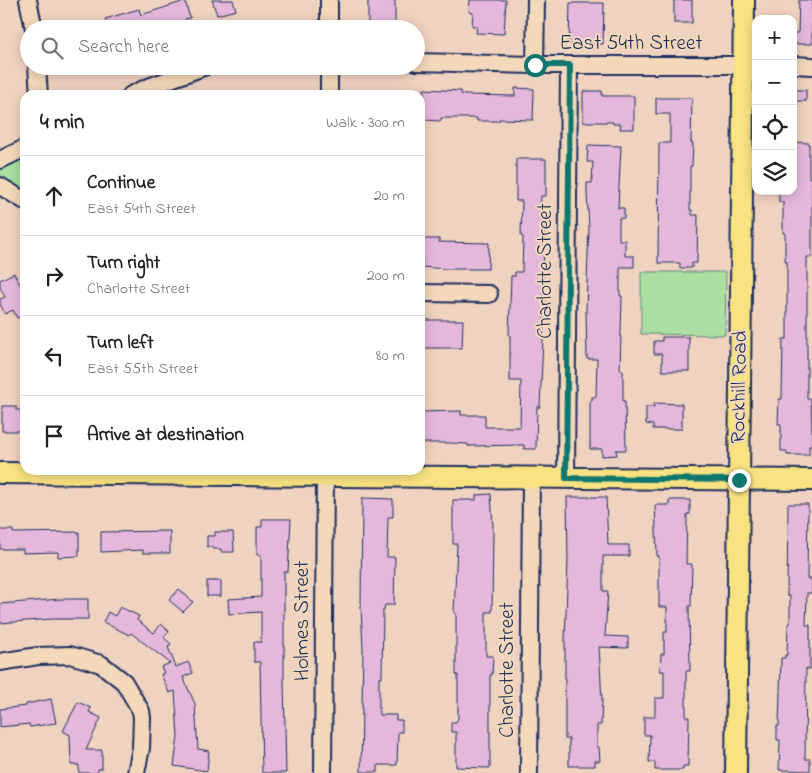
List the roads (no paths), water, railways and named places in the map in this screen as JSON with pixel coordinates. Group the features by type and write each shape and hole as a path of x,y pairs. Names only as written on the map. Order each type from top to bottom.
{"main road":[{"name":"Rockhill Road","path":"736,773 739,480 749,65 744,0"},
{"path":"0,472 20,472"},
{"path":"425,474 566,478 812,480"}],"street":[{"path":"28,0 32,20"},
{"path":"329,0 329,20"},
{"path":"535,65 536,0"},
{"name":"East 54th Street","path":"425,62 535,65 749,65"},
{"name":"Charlotte Street","path":"566,478 570,65"},
{"path":"797,66 812,66"},
{"path":"37,75 38,90"},
{"path":"142,90 181,75"},
{"path":"328,90 329,75"},
{"path":"0,160 20,150"},
{"path":"0,186 20,197"},
{"path":"425,293 489,294"},
{"name":"Holmes Street","path":"323,773 325,475"},
{"name":"Charlotte Street","path":"529,773 531,477"},
{"path":"0,662 38,656 70,656 101,664 124,682 141,711 142,718 141,748 136,773"}]}
